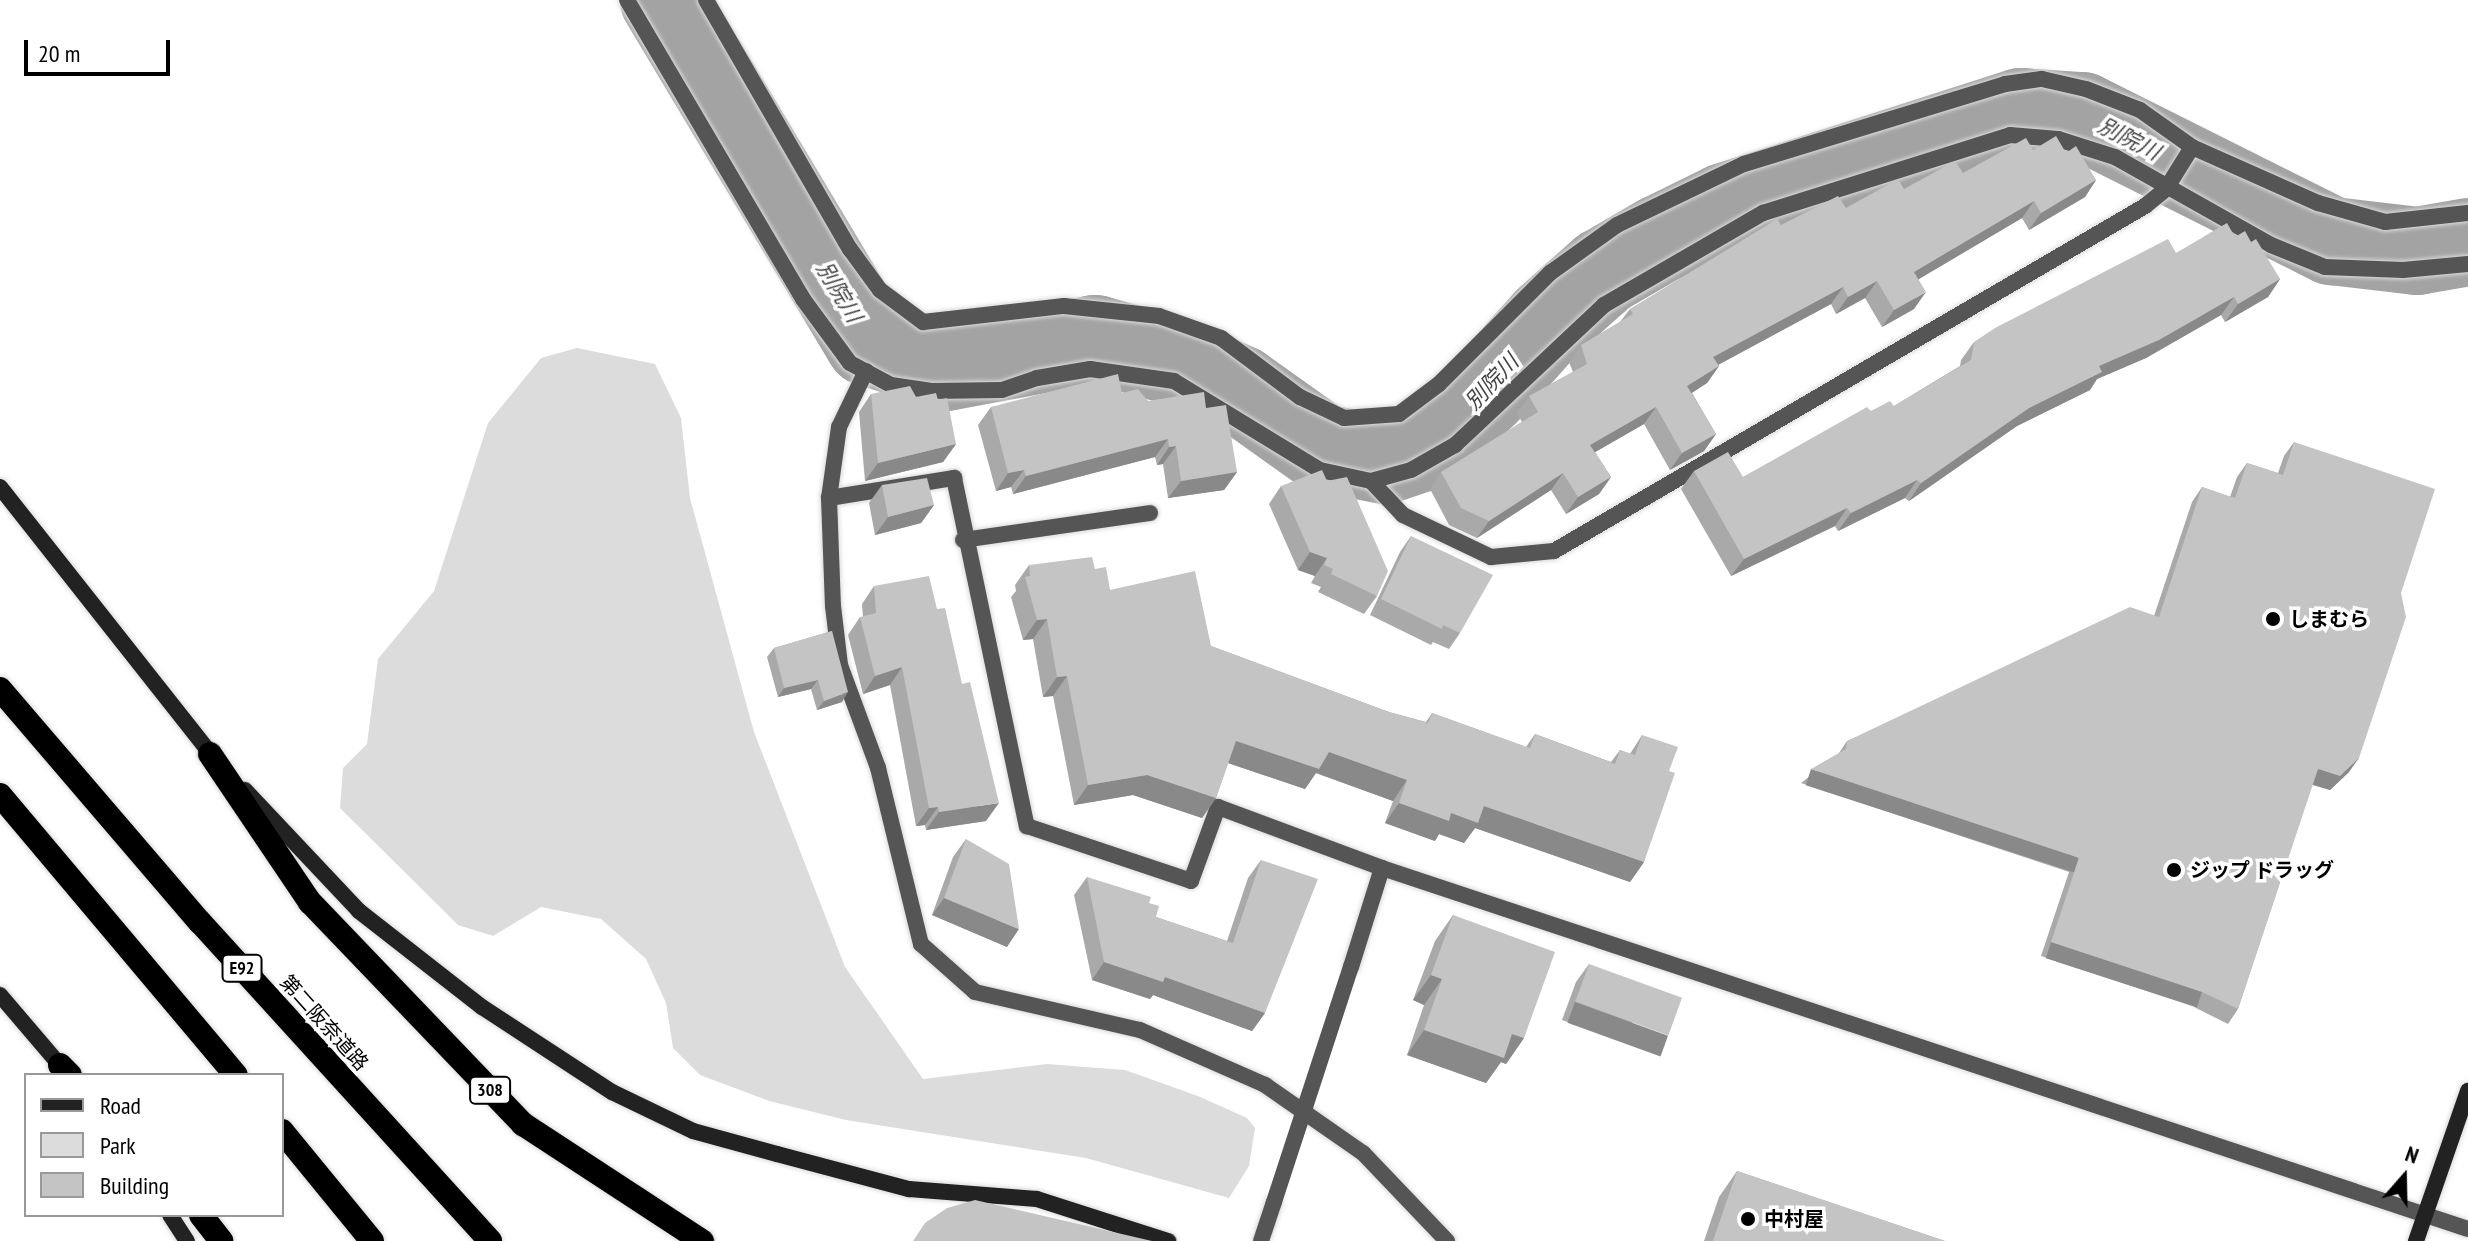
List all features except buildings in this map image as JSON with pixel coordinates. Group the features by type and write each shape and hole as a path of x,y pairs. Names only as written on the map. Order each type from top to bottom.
{"highway":[{"name":"第二阪奈道路","path":"0,689 200,922 490,1241"},
{"name":"308","path":"210,754 310,902 523,1124 702,1241"},
{"path":"0,795 234,1073"},
{"path":"284,1133 372,1241"},
{"path":"203,1217 221,1241"}],"street":[{"path":"627,0 803,299 850,363 891,385 932,391 1002,390 1090,369 1162,378 1204,397 1320,470 1371,481 1411,470 1455,445 1604,305 1763,213 2010,135 2058,139 2115,157 2166,189 2271,245 2325,267 2403,270 2468,264"},
{"path":"706,0 850,249 880,290 923,322 1064,306 1159,316 1221,338 1300,397 1344,418 1399,414 1439,384 1550,273 1617,225 1744,164 2005,84 2042,79 2140,110 2192,147 2318,203 2385,222 2468,213"},
{"path":"1371,481 1403,515 1491,557 1554,551 2145,206 2166,189 2192,147"},
{"path":"866,371 839,427 829,498 840,665 878,768 921,944 975,992 1140,1030 1265,1085 1363,1153 1447,1241"},
{"path":"829,498 954,478 963,540 1027,826 1191,881 1218,807 1382,868 2468,1229"},
{"path":"0,487 210,754 359,911 482,1007 612,1092 693,1131 777,1154 909,1189 1037,1199 1168,1241"},
{"path":"963,540 1150,513"},
{"path":"1261,1241 1382,868"},
{"path":"0,995 66,1072"},
{"path":"2416,1241 2468,1091"},
{"path":"171,1217 187,1241"}],"green space":[{"path":"577,348 655,364 681,418 690,498 754,732 845,967 923,1079 1047,1064 1125,1070 1198,1096 1247,1118 1255,1128 1249,1166 1229,1198 1086,1158 846,1120 769,1101 700,1075 673,1048 666,1003 646,959 601,919 541,907 493,936 458,925 340,808 343,768 367,744 378,659 434,591 488,423 541,358"}],"waterway":[{"name":"別院川","path":"664,0 869,342 946,367 1095,339 1181,363 1239,389 1322,448 1385,460 1427,446 1485,392 1548,321 1603,272 1660,239 1725,207 2021,112 2082,116 2332,241 2417,251 2468,242"}],"place":[{"name":"しまむら","path":"2273,619"},
{"name":"ジップ ドラッグ","path":"2174,870"},
{"name":"中村屋","path":"1748,1219"}]}
